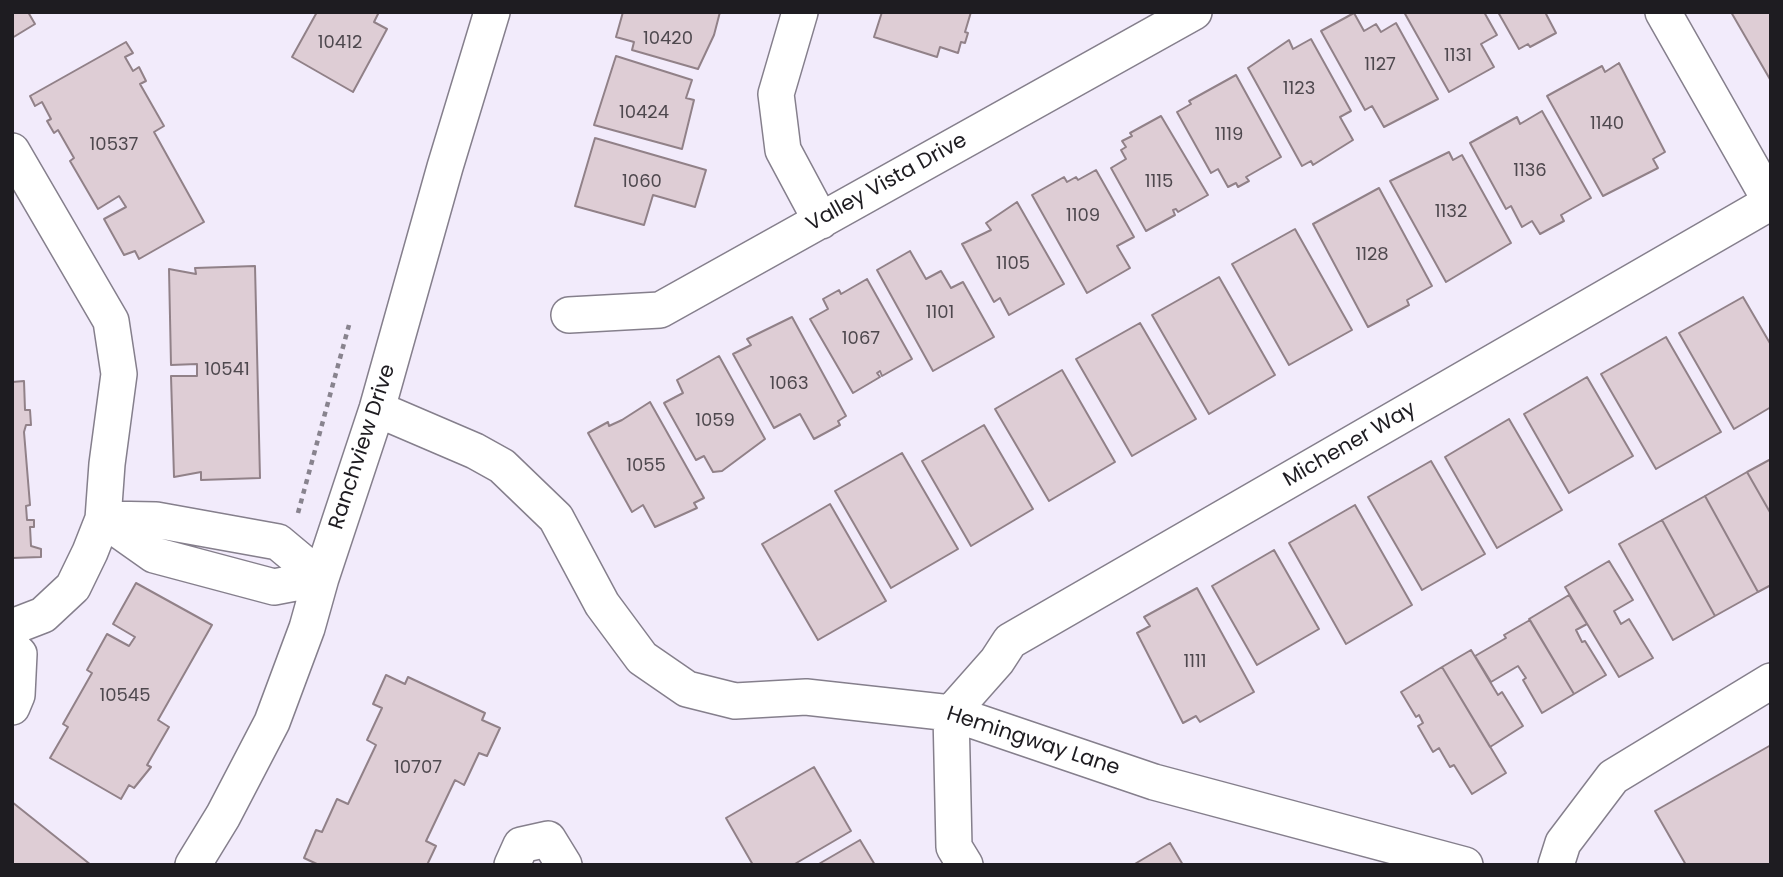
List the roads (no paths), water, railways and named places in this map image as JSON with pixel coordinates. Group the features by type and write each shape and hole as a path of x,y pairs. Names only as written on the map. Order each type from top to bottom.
{"street":[{"name":"Ranchview Drive","path":"193,865 223,816 272,722 307,628 377,409 492,12"},
{"path":"800,12 776,94 783,150 821,221"},
{"name":"Valley Vista Drive","path":"569,315 660,310 1194,12"},
{"path":"1663,12 1771,202"},
{"path":"12,151 111,321 119,374 103,519 73,587 43,615 12,627"},
{"name":"Michener Way","path":"951,713 997,661 1010,641 1771,202"},
{"name":"Hemingway Lane","path":"377,409 475,451 502,466 556,518 602,604 642,658 687,689 735,701 806,697 951,713 1154,782 1465,865"},
{"path":"103,519 154,555 274,587 321,578"},
{"path":"12,647 19,654 18,695 12,707"},
{"path":"1556,865 1563,843 1613,777 1771,681"},
{"path":"951,713 954,847 964,865"},
{"path":"512,865 520,845 548,839 564,865"}]}
